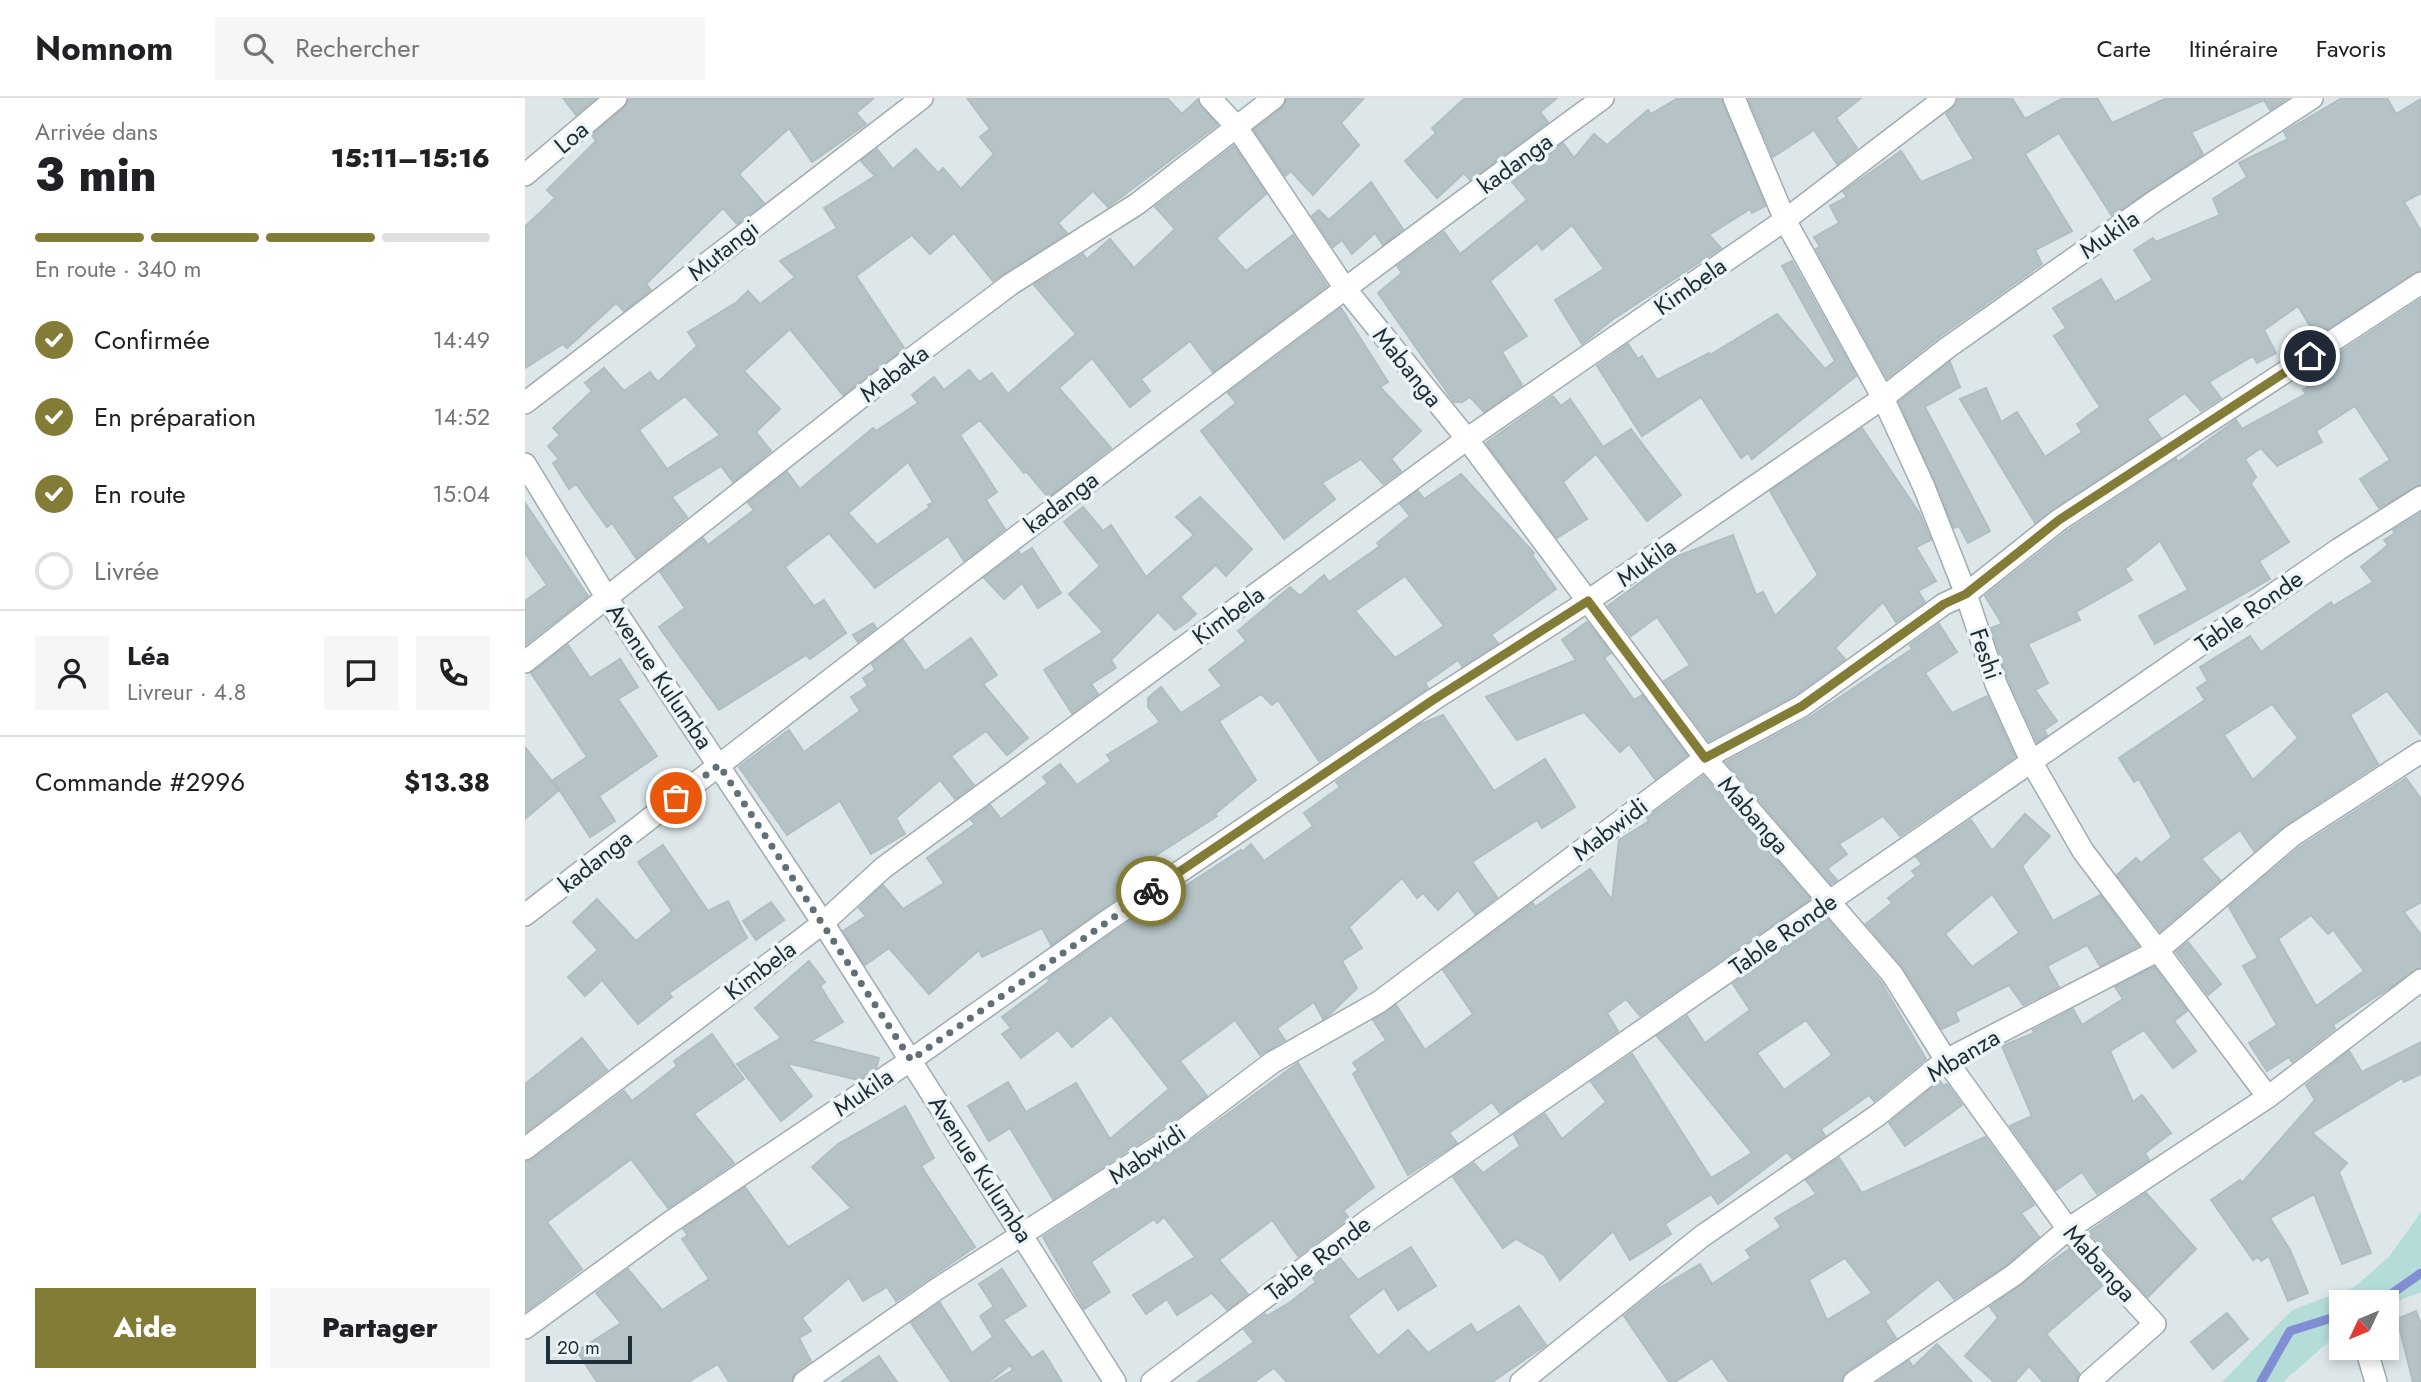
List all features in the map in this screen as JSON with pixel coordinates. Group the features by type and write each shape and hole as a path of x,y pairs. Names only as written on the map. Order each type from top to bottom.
{"street":[{"name":"Loa","path":"525,175 616,98"},
{"name":"Mutangi","path":"525,403 922,98"},
{"name":"Mabanga","path":"1210,98 1236,126 1344,287 1467,439 1705,758 1892,974 1945,1060 2068,1229 2155,1324 2089,1382"},
{"name":"Mabaka","path":"525,663 901,367 1011,284 1137,204 1274,98"},
{"name":"kadanga","path":"525,915 1344,287 1603,98"},
{"name":"Feshi","path":"1734,98 1785,220 1883,398 1924,486 1966,594 1996,684 2032,763 2083,851 2268,1097"},
{"name":"Kimbela","path":"525,1149 823,923 883,868 1467,439 1785,220 1945,98"},
{"name":"Mukila","path":"525,1328 669,1223 911,1060 1107,921 1422,707 1588,601 1883,398 1947,348 2155,201 2312,98"},
{"name":"Mabwidi","path":"804,1382 937,1289 1175,1136 1273,1062 1379,1002 1705,758 1802,706 1944,604 1966,594 2059,520 2421,283"},
{"name":"Avenue Kulumba","path":"525,464 607,598 823,923 1115,1382"},
{"name":"Table Ronde","path":"1152,1382 1371,1218 2339,549 2421,497"},
{"name":"Mbanza","path":"1521,1382 1701,1237 1878,1115 1945,1060 2157,951 2293,836 2421,752"},
{"path":"1854,1382 2014,1275 2068,1229 2268,1097 2421,980"},
{"path":"2369,1360 2376,1382"}],"green space":[{"path":"2421,1212 2421,1292 2399,1300 2399,1290 2346,1290 2354,1287 2389,1257"},
{"path":"2329,1296 2329,1342 2283,1382 2222,1382 2292,1310"}],"building":[{"path":"563,98 596,98 576,115"},
{"path":"629,98 874,98 856,113 866,124 812,162 789,128 739,174 764,203 737,224 723,208 646,284 651,290 624,311 616,303 567,348 563,344 525,368 525,227 555,198 547,190 596,141 592,135 624,108"},
{"path":"967,98 1167,98 1182,114 1197,100 1217,125 1108,207 1093,191 1058,223 1067,233 993,281 954,233 930,254 912,235 856,276 904,348 843,395 790,329 744,371 780,409 756,432 771,451 733,482 721,466 672,497 687,517 636,558 612,523 607,527 576,484 569,489 553,463 559,459 548,446 560,435 553,428 592,391 585,383 604,368 624,391 650,372 658,382 697,346 688,332 737,302 748,291 760,304 795,277 780,261 837,228 824,208 875,176 861,161 877,149 893,169 916,149 938,173 943,168 961,189 994,154 980,137 990,129","holes":["685,396 720,435 667,469 639,430"]},
{"path":"1287,98 1364,98 1341,123 1359,145 1313,195 1291,171 1285,176 1254,130 1282,108"},
{"path":"1465,98 1557,98 1540,112 1548,122 1470,180 1464,173 1437,198 1405,161 1436,133 1432,128"},
{"path":"1678,98 1721,98 1765,206 1752,213 1750,209 1709,235 1721,248 1612,320 1582,344 1555,300 1604,269 1572,225 1542,250 1537,243 1490,281 1527,336 1502,352 1522,385 1484,412 1470,397 1462,402 1454,402 1378,293 1402,273 1397,266 1444,232 1460,254 1527,200 1512,182 1563,143 1574,158 1594,134 1607,145 1648,110 1651,114"},
{"path":"1748,98 1861,98 1836,118 1857,148 1837,164 1814,130 1773,157"},
{"path":"1958,98 2012,98 2025,119 2063,98 2097,98 2112,123 2167,98 2288,98 2270,110 2264,100 2191,132 2203,154 2112,216 2059,133 2025,154 2072,231 2035,250 2042,264 1939,337 1887,378 1816,249 1820,247 1814,237 1839,223 1830,206 1847,197 1843,192 1901,151 1921,182 1974,159 1946,114 1957,104"},
{"path":"2342,98 2387,98 2396,114 2421,99 2421,193 2404,202 2421,231 2421,270 2316,336 2298,306 2264,330 2276,353 2257,363 2253,356 2209,382 2221,398 2201,411 2185,393 2147,419 2161,438 2035,523 1960,399 1986,388 2001,422 2017,412 2045,457 2082,432 2077,424 2100,407 2054,336 2066,328 2053,308 2101,279 2115,302 2153,280 2134,250 2153,238 2156,242 2220,215 2213,199 2247,177 2239,163 2288,139 2284,132"},
{"path":"1234,146 1266,194 1216,238 1246,271 1293,235 1327,286 1213,372 1190,341 1141,379 1150,391 1130,407 1092,358 1059,388 1111,448 1048,497 1026,471 1024,473 980,420 960,435 997,492 986,500 1005,529 964,561 948,536 875,588 829,533 785,567 814,606 824,600 846,633 810,659 806,655 719,710 659,627 685,608 660,572 703,538 708,545 754,510 748,503 787,472 800,489 873,428 876,431 918,403 912,395 934,377 944,390 969,370 979,382 992,373 1008,394 1076,334 1034,285 1083,254 1087,259 1110,239 1134,268 1175,229 1155,207","holes":["908,462 933,502 928,505 930,507 877,545 848,513"]},
{"path":"1371,182 1403,229 1383,245 1375,233 1352,254 1342,240 1333,247 1312,216 1319,210 1329,220"},
{"path":"1792,261 1856,376 1752,459 1748,453 1741,458 1701,397 1642,436 1597,366 1628,344 1638,359 1642,356 1657,380 1709,353 1710,355 1777,314 1825,369 1835,361 1782,266"},
{"path":"2421,299 2421,484 2379,508 2360,479 2390,460 2355,406 2316,431 2322,442 2277,466 2261,448 2245,459 2256,477 2251,484 2289,542 2259,561 2270,579 2155,644 2139,616 2188,590 2160,541 2125,569 2132,580 2076,612 2080,620 2028,644 2048,683 2035,690 2057,721 2044,730 2047,735 2037,742 2008,679 1991,628 2002,624 1985,596 2067,531 2176,459 2178,462 2236,420 2242,429 2306,394 2303,390 2313,383 2307,374"},
{"path":"1341,308 1388,382 1380,387 1421,431 1391,459 1401,471 1383,484 1361,459 1322,483 1335,499 1284,539 1201,431 1236,403 1228,393"},
{"path":"1950,362 1960,387 1925,407 1990,531 1968,543 1959,526 1954,528 1899,402"},
{"path":"1553,396 1561,406 1570,399 1603,447 1631,429 1681,495 1647,521 1596,454 1563,482 1587,519 1557,538 1486,443"},
{"path":"1862,428 1920,514 1931,540 1916,547 1936,581 1918,591 1925,602 1896,622 1883,602 1835,648 1845,659 1795,695 1709,741 1664,681 1690,665 1657,617 1631,636 1608,606 1675,557 1733,535 1756,595 1763,592 1775,616 1818,575 1770,491"},
{"path":"1461,474 1534,553 1532,555 1556,589 1491,635 1498,643 1462,666 1458,660 1425,683 1428,688 1319,761 1278,700 1272,705 1261,694 1219,721 1256,780 1215,814 1217,816 1133,870 1140,882 1051,945 1042,928 982,957 979,950 929,994 889,948 865,965 843,931 866,916 859,908 883,885 903,909 944,883 927,858 975,824 971,820 990,805 1001,819 1048,783 1043,777 1060,764 1077,785 1111,761 1107,755 1160,722 1148,707 1148,698 1161,687 1181,713 1222,686 1209,670 1246,641 1238,631 1290,587 1300,596 1324,575 1329,582 1380,546 1377,543 1410,516 1400,504 1418,491 1424,499","holes":["1405,576 1444,626 1395,658 1355,611"]},
{"path":"1200,497 1252,549 1226,576 1216,565 1180,597 1196,614 1187,622 1175,630 1158,612 1111,660 1116,668 1091,684 1098,694 1072,713 1044,670 1103,632 1069,594 1100,566 1064,522 1083,507 1103,531 1111,525 1146,577 1194,535 1176,517"},
{"path":"525,503 588,596 525,645 525,601 547,585 525,553"},
{"path":"2421,513 2421,735 2387,691 2350,715 2378,764 2285,825 2254,851 2240,830 2201,859 2220,880 2160,931 2117,875 2136,858 2141,863 2172,837 2139,779 2134,782 2119,758 2205,700 2197,688 2208,681 2200,667 2250,636 2261,652 2331,602 2333,606 2373,582 2361,567 2388,545 2384,540 2395,533 2393,530","holes":["2272,704 2298,738 2253,780 2224,735"]},
{"path":"1032,548 1061,593 1038,608 1022,583 1004,599 984,578 1019,552 1021,555"},
{"path":"1587,622 1611,653 1604,658 1634,700 1642,695 1687,755 1655,779 1629,744 1620,752 1584,712 1517,740 1486,697 1576,660 1562,640"},
{"path":"873,623 876,628 858,642 853,635"},
{"path":"1939,624 1957,652 1925,673 1952,713 1987,696 2015,757 1900,836 1883,816 1839,844 1847,854 1827,869 1837,880 1831,884 1726,762 1810,717 1912,649 1910,645"},
{"path":"971,638 997,675 983,684 1028,738 1007,755 986,731 951,756 974,785 955,799 940,780 896,818 905,834 871,854 840,801 787,835 739,767 789,730 804,752 860,711 851,697 868,686 863,678 875,670 872,664 903,640 925,671"},
{"path":"568,645 590,678 620,659 638,687 618,699 657,756 599,796 615,821 590,837 553,780 587,757 531,673"},
{"path":"1443,715 1494,791 1545,759 1575,807 1542,828 1537,820 1472,862 1497,897 1475,914 1458,890 1438,910 1423,893 1417,898 1402,878 1349,927 1362,948 1342,961 1357,988 1329,1015 1323,1019 1314,1002 1277,1028 1285,1040 1260,1055 1235,1020 1180,1061 1207,1096 1053,1199 1010,1128 989,1141 968,1106 1008,1082 1026,1112 1076,1083 1110,1139 1169,1089 1111,1015 1072,1047 1058,1030 1021,1058 1002,1034 1011,1028 1002,1017 1050,981 1048,979 1114,932 1251,844 1264,861 1313,826 1304,813 1340,787 1336,782 1421,724"},
{"path":"525,747 559,790 525,819"},
{"path":"1703,776 1810,899 1640,1016 1626,999 1607,1013 1618,1031 1500,1113 1492,1102 1449,1133 1457,1143 1408,1175 1353,1074 1358,1070 1353,1063 1386,1040 1373,1020 1396,1005 1425,1050 1473,1014 1443,970 1533,903 1535,907 1590,869 1612,900 1619,840 1649,821 1647,818"},
{"path":"2406,778 2421,799 2421,902 2404,912 2421,935 2421,967 2333,1025 2335,1029 2292,1062 2289,1057 2267,1071 2249,1043 2277,1025 2243,966 2258,958 2229,907 2300,847","holes":["2311,915 2328,934 2333,930 2364,971 2316,1006 2278,939"]},
{"path":"2025,814 2050,836 2022,866 2053,921 2100,895 2138,946 2100,966 2087,945 2047,966 2059,987 2023,1005 2009,985 1955,1012 1959,1021 1942,1029 1903,967 1866,924 1892,903 1888,898 1916,876 1912,871 1922,864 1916,857 1971,820 1992,851","holes":["1992,894 2019,933 1972,967 1945,934"]},
{"path":"663,845 708,911 728,901 747,938 669,993 672,997 638,1024 602,980 585,996 568,977 598,950 573,922 597,899 636,941 672,911 638,862"},
{"path":"771,902 784,920 756,940 743,921"},
{"path":"1827,919 1881,982 1926,1059 1874,1101 1869,1095 1821,1129 1825,1136 1792,1158 1787,1152 1718,1204 1711,1194 1665,1224 1671,1234 1630,1260 1613,1231 1560,1280 1544,1255 1516,1239 1503,1248 1453,1177 1474,1163 1483,1173 1520,1146 1514,1135 1545,1114 1562,1139 1606,1102 1591,1082 1632,1054 1711,1178 1752,1153 1657,1036 1687,1016 1705,1043 1750,1010 1733,984","holes":["1806,1020 1832,1055 1784,1090 1757,1053"]},
{"path":"2188,942 2221,984 2208,995 2176,952"},
{"path":"809,961 825,982 820,986 843,1022 811,1041 879,1058 876,1068 858,1080 787,1063 812,1096 781,1121 737,1064 781,1038 755,1008"},
{"path":"2154,967 2187,1011 2174,1021 2196,1051 2173,1068 2144,1030 2110,1051 2133,1102 2142,1095 2171,1133 2145,1153 2149,1160 2097,1194 2082,1172 2056,1190 2010,1126 2032,1116 2002,1046 2034,1033 2033,1030 2073,1009 2082,1025 2123,999 2115,987"},
{"path":"712,1034 744,1079 694,1114 734,1163 668,1208 631,1159 547,1222 582,1269 525,1312 525,1162 533,1159 624,1091 632,1101 677,1066 674,1061"},
{"path":"582,1038 607,1070 525,1133 525,1084"},
{"path":"2421,1042 2421,1074 2404,1082 2402,1078 2312,1133 2347,1163 2339,1172 2371,1253 2342,1264 2314,1194 2270,1218 2290,1250 2308,1293 2288,1301 2269,1256 2261,1261 2258,1257 2253,1260 2211,1200 2240,1180 2242,1183 2315,1100 2306,1085 2349,1051 2362,1072"},
{"path":"1298,1063 1374,1187 1343,1211 1349,1218 1298,1256 1272,1220 1219,1260 1248,1294 1227,1310 1212,1293 1177,1315 1167,1299 1146,1314 1133,1295 1195,1257 1164,1217 1157,1223 1154,1219 1091,1262 1110,1292 1084,1309 1043,1237 1182,1147"},
{"path":"1940,1081 1943,1086 1947,1084 1962,1105 1905,1146 1889,1123"},
{"path":"905,1106 934,1158 921,1166 975,1247 896,1301 887,1287 863,1301 849,1278 802,1318 811,1331 799,1338 811,1361 796,1372 791,1382 729,1382 718,1364 688,1382 597,1382 577,1351 621,1323 596,1293 628,1269 662,1310 709,1279 682,1239 688,1235 683,1229 745,1187 788,1247 851,1208 812,1167 838,1144"},
{"path":"1985,1137 2034,1205 2021,1213 2039,1237 2006,1265 1954,1299 1938,1279 1885,1321 1896,1338 1847,1371 1841,1382 1729,1382 1712,1358 1675,1382 1669,1382 1624,1316 1658,1289 1700,1264 1712,1284 1751,1258 1746,1250 1781,1227 1775,1218 1816,1194 1806,1180 1839,1158 1862,1193","holes":["1845,1258 1872,1293 1827,1320 1809,1280"]},
{"path":"2146,1193 2196,1249 2148,1297 2089,1232"},
{"path":"1411,1247 1436,1286 1398,1310 1384,1288 1348,1316 1378,1356 1408,1330 1428,1353 1471,1324 1477,1333 1519,1306 1546,1345 1492,1382 1287,1382 1274,1368 1254,1382 1197,1382 1254,1342 1244,1330 1265,1314 1267,1316 1289,1303 1316,1282 1313,1278 1340,1258 1358,1280"},
{"path":"2069,1249 2102,1286 2046,1334 2079,1373 2076,1382 2043,1382 2029,1366 2015,1382 1994,1382 1965,1356 1998,1318 1990,1307"},
{"path":"1002,1269 1026,1306 1003,1320 1032,1358 1043,1351 1062,1382 993,1382 1013,1370 1010,1365 989,1382 951,1382 911,1323 940,1303 972,1353 993,1337 980,1316 993,1307 998,1313 979,1284"},
{"path":"2416,1311 2421,1324 2421,1382 2413,1382 2399,1318"},
{"path":"2227,1313 2248,1339 2213,1369 2191,1342"},
{"path":"1937,1344 1972,1382 1878,1382 1909,1361 1913,1367"},
{"path":"879,1356 897,1382 841,1382"}],"waterway":[{"path":"2397,1290 2421,1273"},
{"path":"2261,1382 2290,1331 2329,1319"}],"way so far":[{"path":"676,798 719,765 911,1060 1151,891"}],"route":[{"path":"1151,891 1433,700 1588,601 1656,688 1705,758 1802,706 1944,604 1966,594 2059,520 2310,356"}]}
